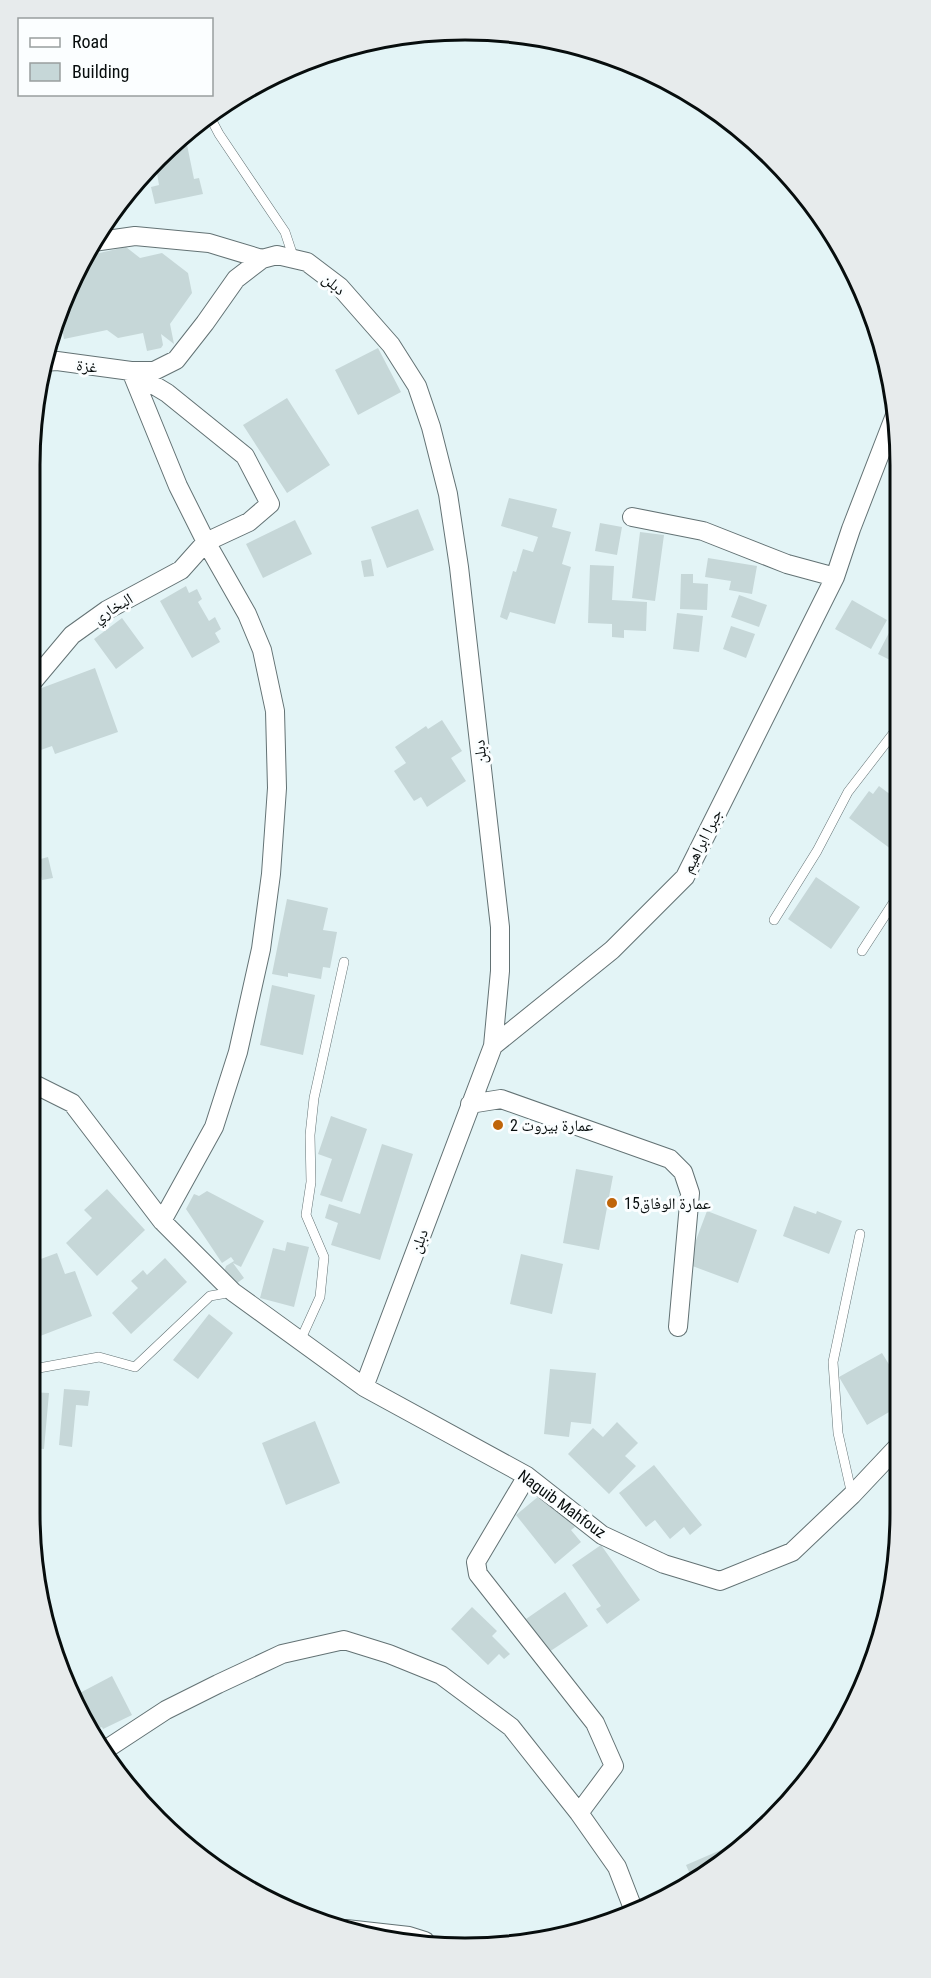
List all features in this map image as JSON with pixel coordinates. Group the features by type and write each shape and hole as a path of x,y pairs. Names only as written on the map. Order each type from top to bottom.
{"street":[{"name":"دبلن","path":"105,240 135,236 209,243 262,259 277,255 307,262 340,287 391,345 417,386 434,438 448,494 459,567 500,927 500,971 493,1046 364,1387"},
{"path":"131,371 153,371 176,360 236,279 262,259"},
{"name":"غزة","path":"54,361 131,371"},
{"path":"131,371 178,486 206,542 247,614 262,650 275,711 277,788 271,874 261,949 238,1052 214,1127 162,1221"},
{"path":"131,371 167,393 245,456 270,504 249,522 206,542"},
{"name":"جبرا ابراهيم","path":"493,1046 612,950 685,877 835,577 889,431"},
{"path":"633,517 703,531 787,564 835,577"},
{"name":"البخاري","path":"40,673 72,635 107,610 181,570 206,542"},
{"name":"Naguib Mahfouz","path":"40,1087 72,1103 162,1221 233,1292 364,1387 527,1476 602,1535 664,1564 720,1581 792,1552 852,1495 890,1455"},
{"path":"470,1104 501,1100 670,1159 683,1172 690,1193 678,1327"},
{"path":"527,1476 476,1562 478,1574 595,1723 614,1766 579,1813"},
{"path":"110,1746 166,1710 282,1654 344,1640 389,1654 441,1676 511,1727 579,1813 617,1867 630,1904"}],"lane":[{"path":"213,123 285,232 294,259"},
{"path":"774,920 817,851 848,792 890,738"},
{"path":"862,951 890,908"},
{"path":"300,1341 320,1297 324,1257 306,1215 311,1182 310,1135 314,1098 344,962"},
{"path":"852,1495 838,1432 833,1362 860,1234"},
{"path":"40,1368 99,1357 135,1367 210,1296 233,1292"}],"building":[{"path":"187,144 194,179 199,178 203,194 155,204 151,187 159,185 157,173"},
{"path":"126,247 140,258 162,253 188,273 192,293 170,324 174,344 161,334 163,345 161,348 147,351 143,333 118,338 107,330 64,339 63,329 97,254"},
{"path":"378,348 401,392 358,415 335,370"},
{"path":"287,398 330,465 287,493 243,425"},
{"path":"509,498 557,509 552,527 571,532 562,564 571,567 555,624 510,612 507,620 500,617 513,571 516,572 523,549 533,552 538,537 501,526"},
{"path":"418,509 434,550 387,568 371,527"},
{"path":"295,520 312,554 263,578 246,544"},
{"path":"600,523 622,527 617,555 595,551"},
{"path":"640,532 664,535 655,601 632,598"},
{"path":"708,558 757,566 752,594 729,590 731,581 705,577"},
{"path":"371,559 374,576 364,577 361,561"},
{"path":"590,565 614,566 612,600 647,602 646,631 624,630 624,638 612,637 612,624 588,623"},
{"path":"681,574 693,574 693,583 708,584 707,610 680,609"},
{"path":"186,586 189,593 197,589 202,599 198,602 209,621 215,617 221,629 215,633 220,642 192,658 160,601"},
{"path":"739,595 767,605 759,627 731,617"},
{"path":"852,600 887,620 871,649 835,629"},
{"path":"677,613 703,616 699,652 673,649"},
{"path":"122,618 144,648 116,669 94,639"},
{"path":"731,626 755,634 746,658 723,649"},
{"path":"890,631 890,660 878,654"},
{"path":"95,668 118,732 55,754 52,746 40,750 40,689"},
{"path":"442,720 462,751 451,758 466,781 427,807 421,797 414,801 394,771 406,763 395,747 426,726 428,729"},
{"path":"879,786 890,794 890,848 849,818 869,791 873,794"},
{"path":"48,857 53,878 42,880 40,859"},
{"path":"816,877 860,907 831,949 788,919"},
{"path":"287,899 328,908 323,930 337,932 330,968 323,967 321,979 288,973 288,977 272,974"},
{"path":"272,985 315,995 303,1055 260,1045"},
{"path":"331,1116 367,1129 342,1202 320,1195 332,1159 318,1154"},
{"path":"382,1144 413,1154 380,1260 331,1245 338,1223 325,1218 329,1204 360,1214"},
{"path":"576,1169 613,1176 599,1250 563,1243"},
{"path":"107,1189 145,1230 97,1276 66,1243 92,1218 84,1210"},
{"path":"207,1191 264,1221 241,1267 233,1263 244,1278 233,1286 224,1272 226,1266 234,1261 231,1257 222,1263 186,1209 194,1194 199,1196"},
{"path":"794,1206 816,1214 817,1211 842,1221 829,1254 783,1236"},
{"path":"707,1211 757,1230 738,1283 687,1264"},
{"path":"287,1242 309,1247 294,1307 260,1298 273,1248 285,1251"},
{"path":"57,1253 65,1274 75,1271 92,1316 40,1336 40,1259"},
{"path":"521,1254 563,1264 552,1314 510,1304"},
{"path":"165,1258 187,1282 131,1334 112,1313 138,1288 131,1281 143,1270 147,1275"},
{"path":"209,1314 233,1333 198,1379 173,1360"},
{"path":"882,1353 890,1366 890,1411 867,1425 839,1377"},
{"path":"550,1369 596,1373 591,1424 571,1422 569,1437 544,1434"},
{"path":"64,1389 90,1391 88,1406 76,1405 72,1447 59,1445"},
{"path":"40,1393 49,1393 44,1449 40,1449"},
{"path":"315,1421 340,1483 286,1505 262,1443"},
{"path":"617,1422 638,1443 625,1456 636,1466 609,1494 568,1454 593,1428 603,1437"},
{"path":"654,1465 702,1525 690,1535 684,1527 670,1539 655,1520 646,1527 619,1493"},
{"path":"545,1491 575,1527 571,1530 581,1542 555,1564 516,1515"},
{"path":"601,1545 640,1600 607,1624 596,1609 601,1606 572,1565"},
{"path":"565,1592 588,1626 549,1652 526,1619"},
{"path":"472,1607 497,1631 492,1636 510,1654 504,1659 499,1654 488,1665 451,1629"},
{"path":"112,1676 132,1715 103,1729 99,1728 81,1693"},
{"path":"728,1847 690,1874 686,1865"}],"place":[{"name":"عمارة بيروت 2","path":"498,1125"},
{"name":"عمارة الوفاق15","path":"612,1203"}]}
